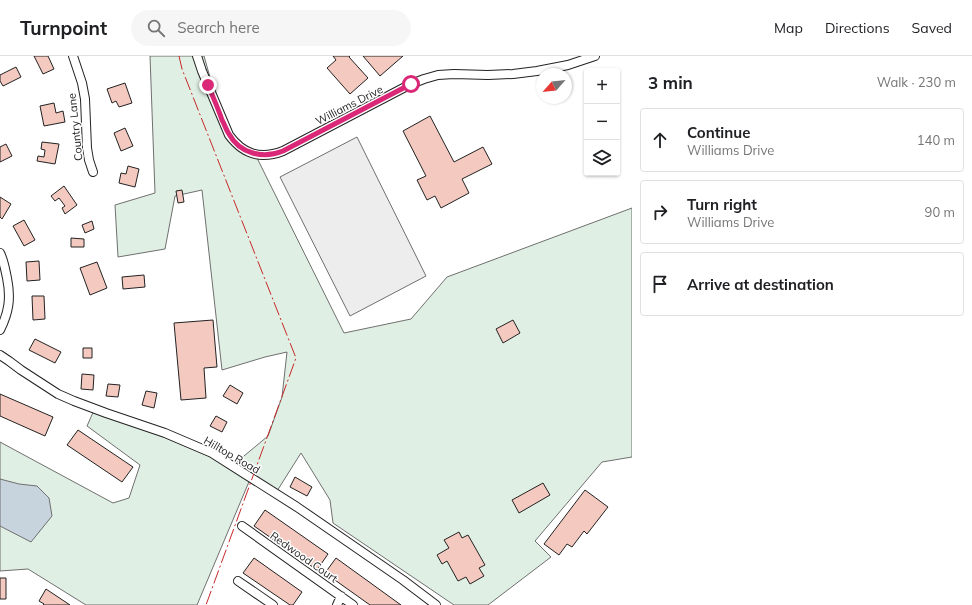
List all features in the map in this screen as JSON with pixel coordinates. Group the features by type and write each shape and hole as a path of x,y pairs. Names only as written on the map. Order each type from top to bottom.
{"street":[{"name":"Country Lane","path":"73,56 85,99 87,148 93,172"},
{"name":"Williams Drive","path":"197,56 229,135 235,143 245,150 258,155 267,156 283,151 411,84 424,79 438,75 513,74 537,71 568,65 595,56"},
{"path":"0,253 4,262 9,288 9,298 8,309 0,330"},
{"name":"Hilltop Road","path":"0,355 58,394 165,433 212,453 303,511 392,572 436,605"},
{"name":"Redwood Court","path":"242,526 353,605"},
{"path":"238,581 273,605"},
{"path":"337,605 341,596"}],"green space":[{"path":"150,56 204,56 225,130 257,158 344,333 411,319 447,277 632,208 632,457 602,462 535,541 551,557 488,605 454,605 333,523 330,500 301,453 277,491 251,477 197,605 86,605 28,569 0,571 0,442 113,503 129,498 140,465 87,426 95,408 232,466 268,436 282,397 287,352 222,370 202,190 175,196 165,249 118,257 115,205 155,193"}],"shaded area":[{"path":"357,137 426,276 350,316 280,177"},
{"path":"0,479 19,484 37,486 49,498 52,516 31,542 0,526"}],"building":[{"path":"34,56 48,56 54,69 43,74"},
{"path":"333,56 350,56 349,57 368,78 350,94 327,68 336,60"},
{"path":"363,56 403,56 380,76"},
{"path":"16,67 21,77 3,86 0,81 0,75"},
{"path":"125,83 132,103 119,107 116,101 112,103 107,89"},
{"path":"54,103 56,113 63,111 65,122 44,126 40,106"},
{"path":"430,116 454,162 483,147 492,164 462,179 469,193 441,208 435,196 427,200 417,180 426,176 403,131"},
{"path":"125,128 133,146 121,151 114,133"},
{"path":"42,142 59,144 55,164 37,161 38,156 44,157 45,150 41,149"},
{"path":"6,144 12,156 0,162 0,147"},
{"path":"128,166 139,169 135,187 119,183 121,173 126,174"},
{"path":"64,186 77,205 65,214 62,208 65,206 59,198 55,201 51,196"},
{"path":"182,190 184,202 178,203 176,191"},
{"path":"0,197 11,204 2,219 0,217"},
{"path":"24,220 35,240 24,246 13,226"},
{"path":"92,221 94,229 85,233 82,225"},
{"path":"71,238 84,239 84,247 71,247"},
{"path":"39,261 40,280 27,281 26,262"},
{"path":"97,262 107,288 90,295 80,268"},
{"path":"144,275 145,287 123,289 122,277"},
{"path":"32,296 44,296 45,319 33,320"},
{"path":"213,320 217,367 204,368 206,398 181,400 174,323"},
{"path":"513,320 520,333 503,343 496,329"},
{"path":"35,339 61,352 55,363 29,350"},
{"path":"83,348 92,348 92,358 83,358"},
{"path":"82,374 94,375 93,390 81,389"},
{"path":"108,384 120,385 118,397 106,396"},
{"path":"230,385 243,393 237,404 223,396"},
{"path":"146,391 157,393 154,408 142,405"},
{"path":"0,394 53,417 45,436 0,416"},
{"path":"216,416 227,422 222,432 210,426"},
{"path":"78,430 133,467 122,482 67,445"},
{"path":"295,477 312,487 307,496 290,487"},
{"path":"543,483 550,495 519,513 512,500"},
{"path":"585,490 608,507 587,534 584,531 572,547 567,544 559,555 544,544"},
{"path":"265,510 328,554 317,570 254,526"},
{"path":"459,532 462,538 468,535 485,565 479,568 484,576 470,584 466,577 458,581 447,561 442,564 437,555 449,548 444,540"},
{"path":"254,558 302,592 293,605 290,605 243,573"},
{"path":"336,558 401,605 370,605 325,573"},
{"path":"0,578 6,578 6,599 0,599"},
{"path":"46,589 70,605 43,605 44,604 39,601"}],"power":[{"path":"179,56 182,69 296,358 206,605"}],"route":[{"path":"208,85 229,135 235,143 249,153 267,156 283,151 411,84"}]}
